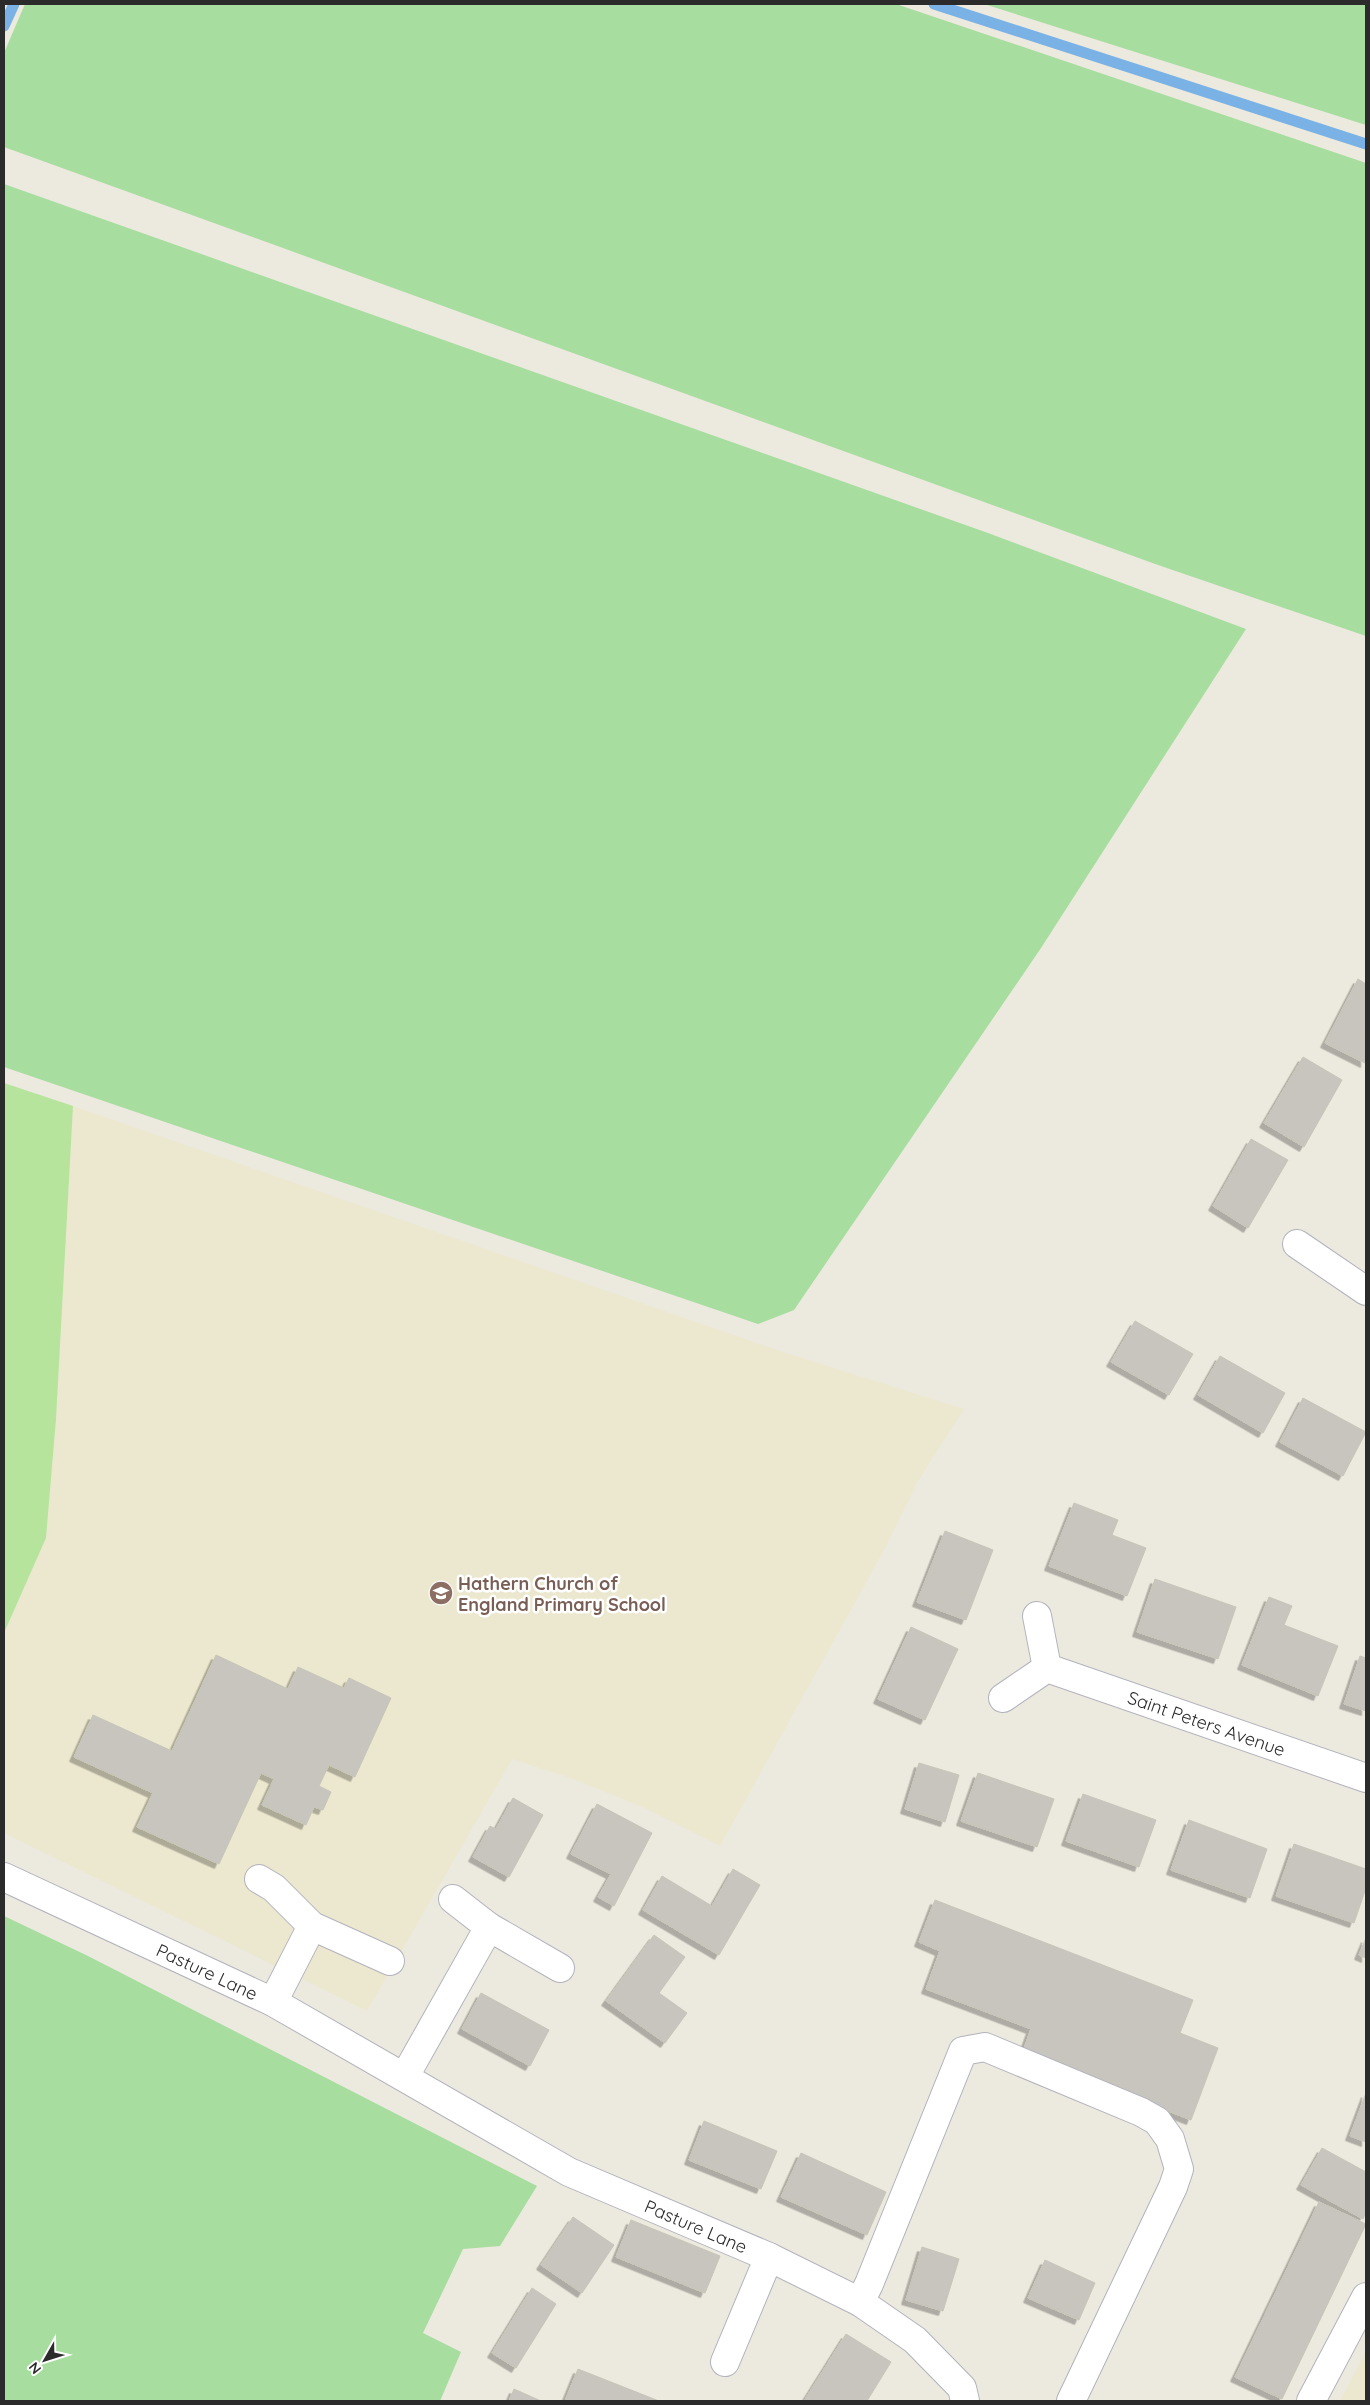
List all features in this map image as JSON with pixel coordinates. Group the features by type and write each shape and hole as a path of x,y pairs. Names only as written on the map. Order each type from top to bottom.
{"street":[{"path":"1297,1244 1363,1281"},
{"path":"1003,1698 1047,1668 1037,1616"},
{"name":"Saint Peters Avenue","path":"1047,1668 1366,1778"},
{"name":"Pasture Lane","path":"4,1877 273,2002 405,2076 569,2172 769,2257 860,2302 915,2340 962,2388 965,2401"},
{"path":"259,1879 274,1888 312,1926 390,1961"},
{"path":"453,1899 489,1927 560,1968"},
{"path":"273,2002 312,1926"},
{"path":"405,2076 489,1927"},
{"path":"860,2302 963,2051 985,2047 1141,2112 1157,2121 1170,2139 1179,2169 1173,2187 1070,2401"},
{"path":"725,2362 769,2257"},
{"path":"1311,2401 1366,2297"}],"shaded area":[{"name":"Hathern Church of England Primary School","path":"73,1106 780,1351 964,1409 918,1481 883,1552 720,1846 642,1807 576,1780 512,1759 367,2011 4,1833 4,1633 46,1538 56,1419"},
{"path":"1366,2351 1366,2401 1340,2401"}],"green space":[{"path":"25,4 896,4 1366,163 1366,636 1158,565 4,147 4,53"},
{"path":"984,4 1366,4 1366,125"},
{"path":"4,184 988,533 1246,629 1041,948 794,1310 758,1324 4,1067"},
{"path":"4,1083 73,1106 56,1419 46,1538 4,1633"},
{"path":"4,1916 88,1956 537,2186 500,2246 463,2249 423,2333 461,2352 440,2401 4,2401"}],"building":[{"path":"1358,979 1366,984 1365,1063 1325,1043"},
{"path":"1303,1057 1342,1080 1304,1147 1264,1123"},
{"path":"1251,1139 1288,1160 1248,1228 1213,1206"},
{"path":"1135,1321 1193,1354 1169,1395 1111,1362"},
{"path":"1220,1356 1285,1393 1263,1433 1198,1395"},
{"path":"1303,1398 1366,1432 1343,1476 1280,1442"},
{"path":"1074,1503 1118,1520 1112,1535 1146,1548 1127,1596 1049,1566"},
{"path":"945,1531 993,1550 966,1620 917,1602"},
{"path":"1155,1579 1236,1607 1218,1659 1137,1632"},
{"path":"1269,1597 1292,1606 1284,1625 1338,1646 1318,1696 1242,1665"},
{"path":"911,1627 958,1649 925,1720 878,1699"},
{"path":"216,1655 288,1689 298,1667 344,1688 349,1678 391,1698 355,1777 329,1765 319,1786 331,1792 323,1810 314,1807 306,1825 262,1805 274,1779 261,1773 219,1864 137,1827 153,1793 74,1757 93,1715 172,1751"},
{"path":"1360,1656 1366,1658 1366,1711 1344,1704"},
{"path":"919,1763 959,1775 945,1822 905,1809"},
{"path":"978,1773 1054,1799 1037,1847 961,1821"},
{"path":"1083,1794 1156,1820 1139,1867 1066,1841"},
{"path":"513,1798 543,1815 509,1877 473,1857 490,1826 496,1829"},
{"path":"597,1804 652,1833 614,1906 598,1897 611,1874 571,1854"},
{"path":"1189,1820 1267,1849 1250,1898 1171,1870"},
{"path":"1294,1844 1366,1869 1366,1888 1354,1923 1276,1896"},
{"path":"733,1869 760,1885 719,1955 643,1910 662,1876 712,1906"},
{"path":"935,1900 1193,2000 1180,2033 1218,2048 1191,2120 1022,2054 1031,2029 926,1989 940,1951 919,1942"},
{"path":"654,1935 685,1957 659,1993 687,2013 665,2043 606,2001"},
{"path":"1366,1938 1366,1958 1359,1955"},
{"path":"481,1993 549,2030 530,2066 462,2029"},
{"path":"1366,2093 1366,2142 1350,2136"},
{"path":"704,2121 777,2151 761,2189 689,2160"},
{"path":"1322,2148 1366,2172 1366,2212 1363,2219 1301,2185"},
{"path":"801,2153 886,2192 867,2235 781,2197"},
{"path":"1319,2202 1366,2224 1282,2399 1235,2377"},
{"path":"573,2217 614,2245 582,2293 541,2265"},
{"path":"631,2220 720,2256 705,2293 616,2257"},
{"path":"922,2247 959,2259 943,2311 906,2300"},
{"path":"1045,2260 1095,2283 1079,2320 1028,2298"},
{"path":"532,2288 556,2304 516,2368 492,2353"},
{"path":"846,2334 891,2362 867,2401 804,2401"},
{"path":"578,2369 659,2401 565,2401"},
{"path":"514,2389 541,2401 509,2401"}],"waterway":[{"path":"4,26 14,4"},
{"path":"934,4 1366,144"}],"place":[{"name":"Hathern Church of England Primary School","path":"441,1593"}]}
